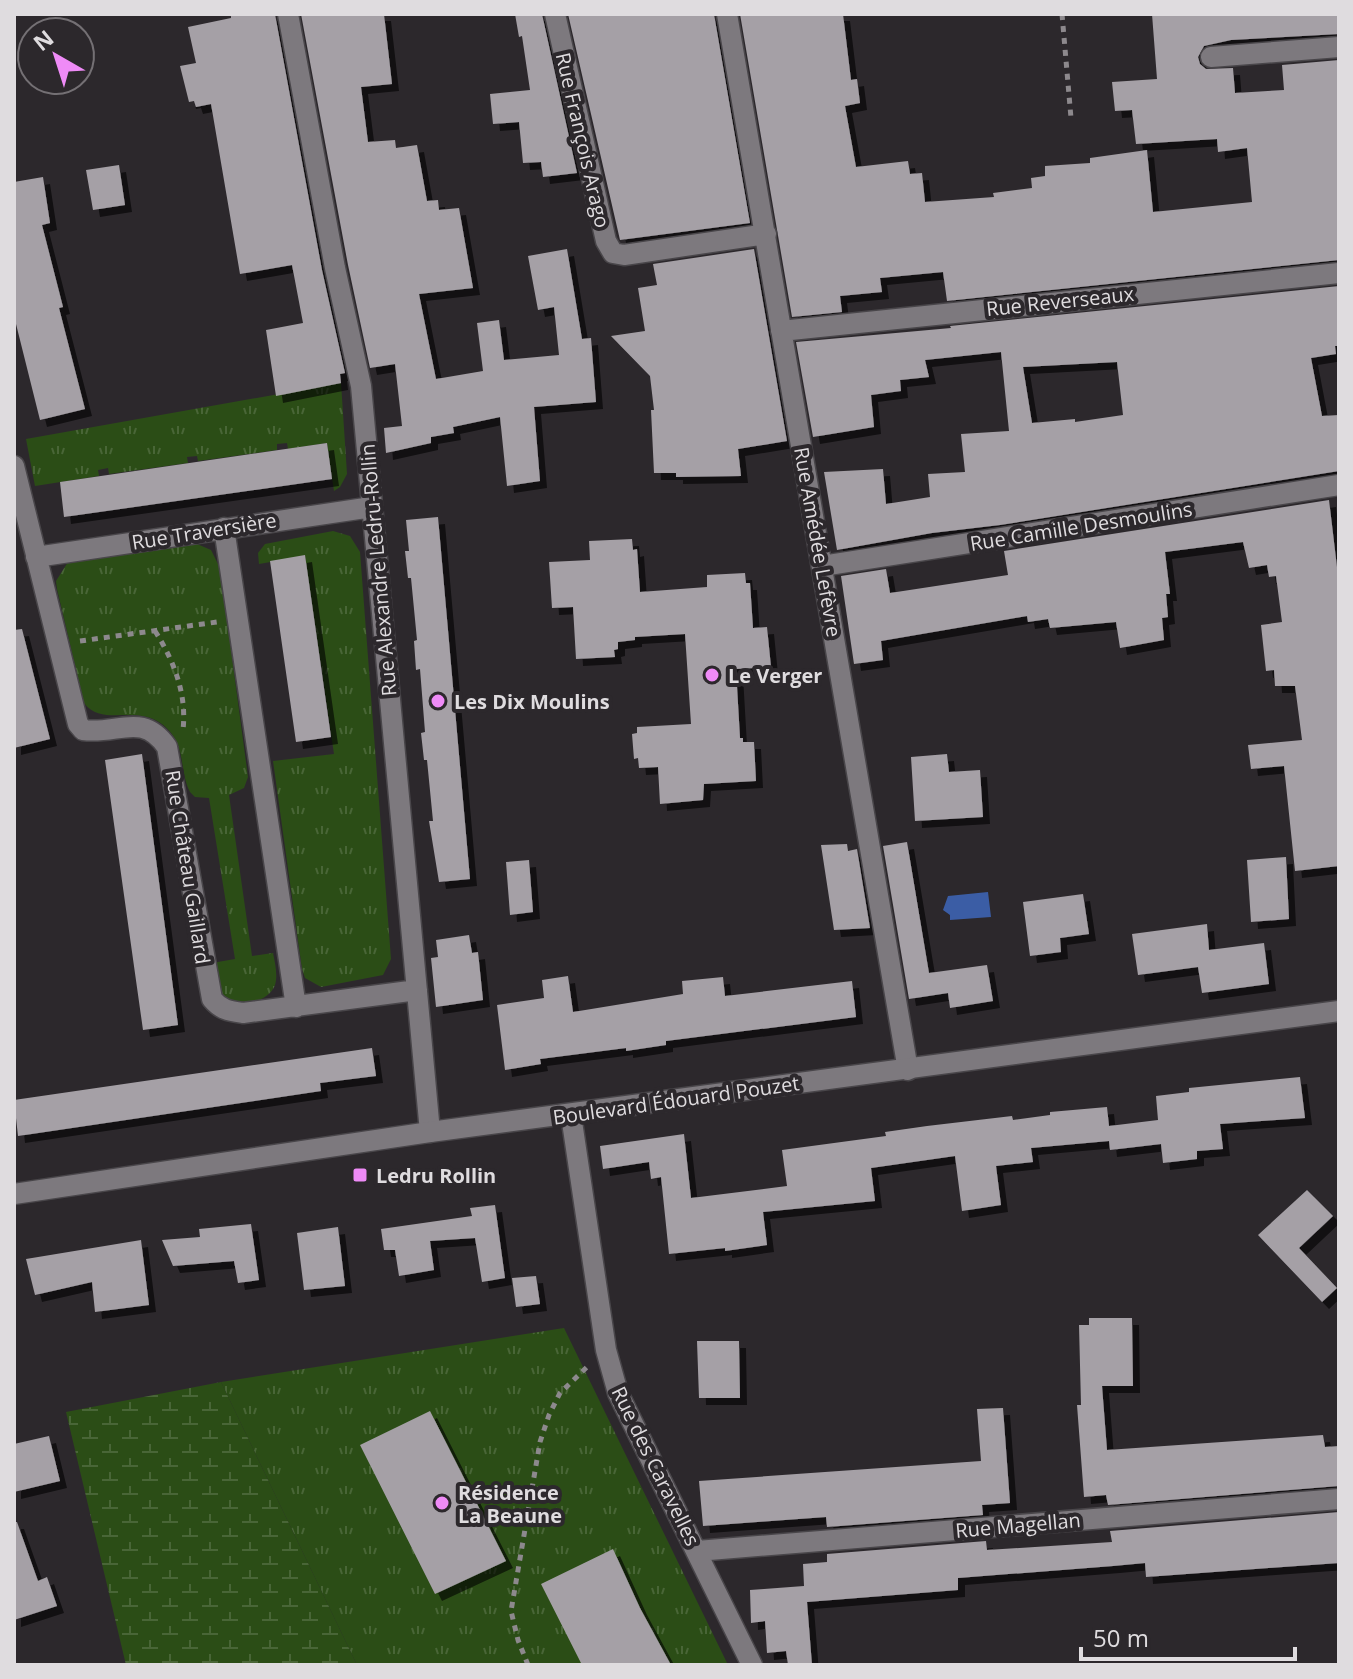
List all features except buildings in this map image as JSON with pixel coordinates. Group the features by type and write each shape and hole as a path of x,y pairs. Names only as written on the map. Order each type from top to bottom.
{"street":[{"name":"Rue Alexandre Ledru-Rollin","path":"288,14 335,268 361,386 430,1132"},
{"name":"Rue François Arago","path":"555,14 606,241 613,253 624,255 766,234"},
{"name":"Rue Amédée Lefèvre","path":"727,14 908,1070"},
{"path":"1211,57 1339,47"},
{"name":"Rue Reverseaux","path":"781,331 1339,273"},
{"name":"Rue Château Gaillard","path":"14,466 74,710 83,730 95,732 138,725 160,736 167,747 212,999 228,1011 243,1013 417,990"},
{"name":"Rue Camille Desmoulins","path":"822,566 1339,485"},
{"name":"Rue Traversière","path":"36,557 372,507"},
{"path":"224,528 296,1007"},
{"name":"Boulevard Édouard Pouzet","path":"14,1194 430,1132 1339,1011"},
{"name":"Rue des Caravelles","path":"571,1115 606,1350 618,1393 752,1665"},
{"name":"Rue Magellan","path":"697,1551 1339,1499"}],"path":[{"path":"1062,14 1071,118"},
{"path":"58,644 237,619"},
{"path":"155,630 174,664 184,718 173,770"},
{"path":"528,1665 511,1611 540,1442 560,1393 606,1350"}],"green space":[{"path":"341,383 347,474 334,491 327,443 288,449 287,443 277,444 277,450 198,461 197,456 187,457 188,463 109,474 108,468 98,470 99,476 35,486 26,439"},
{"path":"333,531 350,536 360,552 391,959 383,975 321,987 305,978 302,969 273,761 334,754 305,556 259,564 258,553 265,544"},
{"path":"197,544 211,550 220,568 248,777 244,788 229,795 252,956 273,953 276,969 276,981 271,992 258,1001 241,1004 220,994 212,963 235,959 209,798 195,797 190,792 177,743 163,725 151,718 103,714 93,711 84,703 56,581 68,562"},
{"path":"564,1328 728,1665 357,1665 221,1382"},
{"path":"221,1382 357,1665 126,1665 66,1412"}],"water":[{"path":"988,892 991,917 950,920 950,915 943,910 948,896"}],"place":[{"name":"Le Verger","path":"712,675"},
{"name":"Les Dix Moulins","path":"438,701"},
{"name":"Ledru Rollin","path":"360,1175"},
{"name":"Résidence La Beaune","path":"442,1503"}]}
